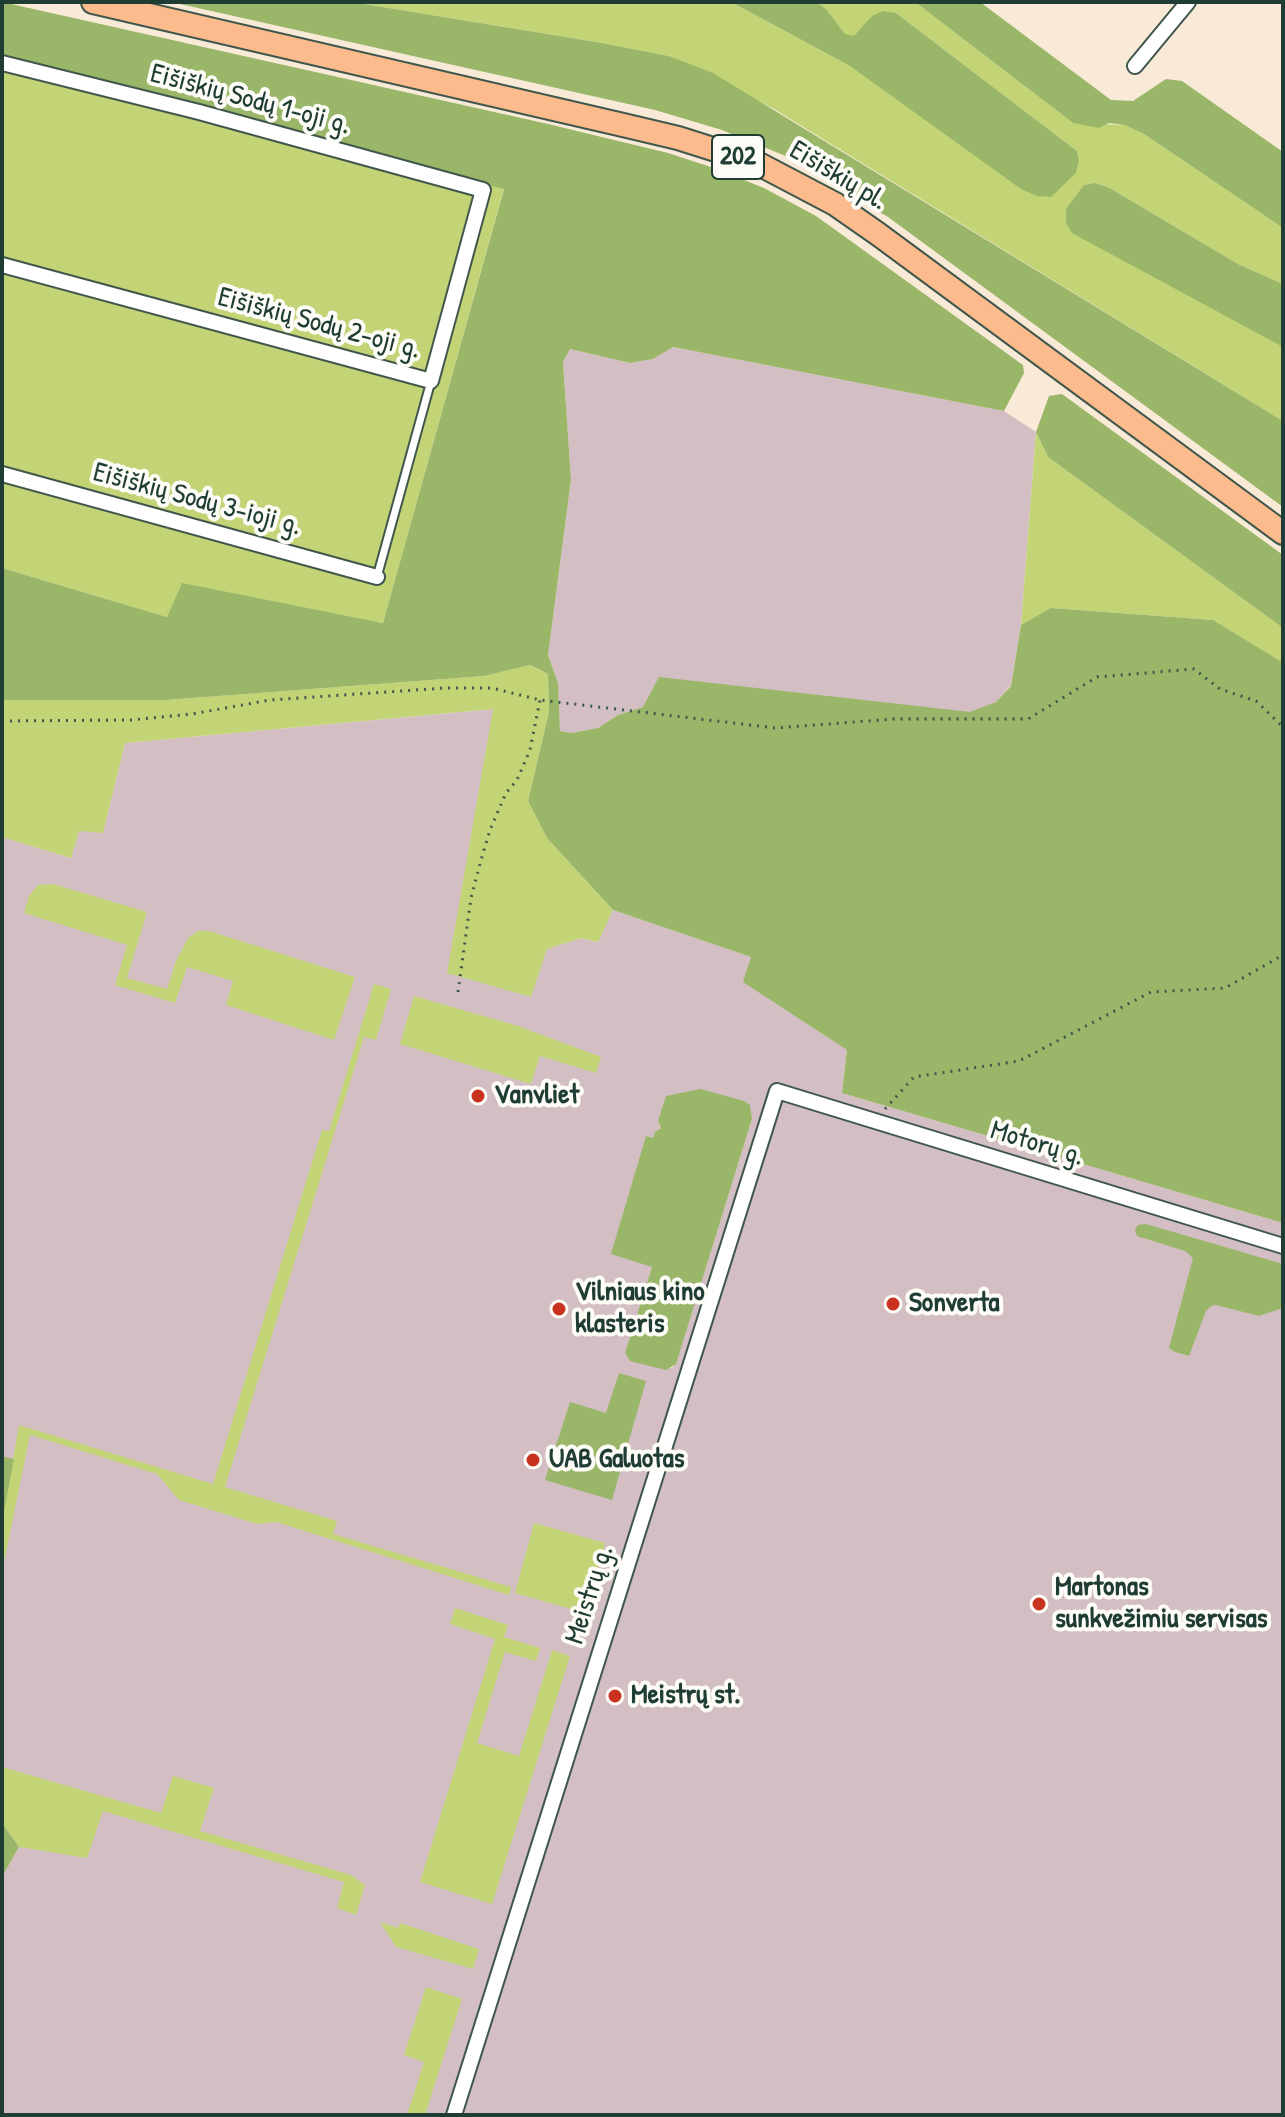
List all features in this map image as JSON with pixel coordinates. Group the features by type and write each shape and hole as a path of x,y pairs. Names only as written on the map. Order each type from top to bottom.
{"main road":[{"name":"Eišiškių pl.","path":"93,2 678,138 757,163 835,204 1283,533"}],"street":[{"path":"1135,66 1188,2"},
{"name":"Eišiškių Sodų 1-oji g.","path":"2,63 199,112 483,190"},
{"name":"Eišiškių Sodų 2-oji g.","path":"2,265 431,381 483,190"},
{"name":"Eišiškių Sodų 3-ioji g.","path":"2,474 377,577"},
{"name":"Motorų g.","path":"777,1091 1283,1246"},
{"name":"Meistrų g.","path":"454,2115 777,1091"}],"lane":[{"path":"377,577 431,381"}],"path":[{"path":"2,721 131,720 192,714 270,700 445,688 492,688 540,700 775,728 894,719 1028,719 1097,677 1194,669 1220,689 1256,701 1283,727"},
{"path":"458,992 471,898 481,860 506,793 517,780 530,750 540,700"},
{"path":"874,1121 914,1077 1019,1061 1151,992 1225,988 1283,955"}],"shaded area":[{"path":"673,347 1004,411 1036,432 1021,625 1011,685 996,702 970,713 643,707 618,715 598,728 571,733 560,731 558,683 548,655 571,480 563,362 570,349 630,363 653,359"},
{"path":"494,709 547,949 581,938 597,942 613,910 751,957 744,982 847,1050 842,1093 1283,1223 1283,2115 2,2115 2,1877 19,1847 2,1823 2,1522 14,1459 2,1456 2,837 71,858 79,830 103,833 125,743","holes":["752,1119 672,1368 625,1353 652,1267 647,1136 653,1138 661,1128 658,1121"]}],"green space":[{"path":"2,2 548,124 668,153 714,168 764,188 816,216 1023,365 1024,373 1004,411 673,347 653,359 630,363 570,349 563,362 571,480 548,655 558,683 560,731 571,733 598,728 618,715 643,707 659,677 970,712 996,702 1011,686 1021,625 1051,608 1213,620 1282,662 1283,1223 842,1093 847,1050 743,982 751,957 613,910 547,838 528,801 549,712 548,674 530,665 484,676 166,700 2,700 2,568 167,617 182,583 383,623 504,189 2,54"},
{"path":"171,2 352,2 669,56 713,73 1283,421 1283,507 888,217 788,157 722,130 655,110"},
{"path":"352,2 731,2 850,66 1079,160 1077,151 896,13 872,16 855,37 845,35 826,9 816,2 915,2 1073,123 1126,125 1144,134 1283,228 1283,284 1238,264 1108,187 1096,183 1084,185 1254,330 1283,347 1283,421 774,109 669,56"},
{"path":"731,2 816,2 826,9 845,34 854,36 872,16 883,11 896,13 1077,151 1079,160 1076,173 1051,197 1037,196 1021,189 850,66"},
{"path":"915,2 980,2 1111,100 1133,101 1166,79 1182,81 1283,152 1283,228 1144,134 1125,125 1109,123 1099,128 1073,123"},
{"path":"2,54 504,188 383,623 182,584 167,617 2,568"},
{"path":"1095,183 1108,187 1238,264 1283,284 1283,347 1072,233 1066,223 1066,209 1084,185"},
{"path":"1062,394 1283,555 1283,628 1048,457 1036,432 1049,396"},
{"path":"1036,432 1048,457 1283,628 1283,663 1213,620 1052,608 1021,625"},
{"path":"529,665 548,674 549,712 528,801 547,838 613,910 598,942 581,938 547,949 531,997 447,973 493,709 125,743 103,833 79,831 71,858 2,837 2,700 166,700 484,676"},
{"path":"53,884 147,912 127,978 167,989 188,938 198,931 209,931 355,977 334,1040 226,1005 233,981 187,967 175,1003 115,985 127,945 24,913 29,896 38,885"},
{"path":"374,984 391,989 376,1040 364,1037 225,1487 337,1521 333,1534 511,1587 509,1595 276,1522 257,1524 179,1500 157,1474 30,1435 2,1572 2,1522 19,1425 213,1484 322,1130 329,1131"},
{"path":"414,996 518,1026 601,1057 596,1073 540,1056 531,1084 400,1044"},
{"path":"701,1089 744,1101 750,1105 752,1119 676,1364 666,1370 630,1361 625,1353 652,1267 611,1254 646,1136 653,1138 661,1128 658,1121 666,1096"},
{"path":"1146,1224 1283,1264 1283,1308 1259,1316 1211,1306 1206,1311 1189,1356 1175,1352 1169,1348 1193,1258 1185,1251 1137,1236 1135,1230 1138,1225"},
{"path":"619,1373 646,1381 612,1500 545,1480 570,1402 606,1413"},
{"path":"2,1456 14,1459 2,1522"},
{"path":"534,1523 605,1543 585,1613 515,1593"},
{"path":"455,1608 508,1625 504,1637 540,1648 536,1661 505,1652 477,1743 519,1756 552,1650 570,1656 492,1904 420,1882 495,1639 450,1624"},
{"path":"2,1767 161,1813 173,1776 214,1788 200,1831 351,1875 365,1885 356,1915 337,1908 344,1882 103,1811 87,1858 19,1847 2,1823"},
{"path":"2,1823 19,1847 2,1877"},
{"path":"380,1922 398,1928 400,1923 479,1949 473,1969 396,1947"},
{"path":"426,1987 462,1999 425,2115 407,2115 424,2062 404,2055"}],"place":[{"name":"Vanvliet","path":"478,1096"},
{"name":"Sonverta","path":"893,1304"},
{"name":"Vilniaus kino klasteris","path":"559,1309"},
{"name":"UAB Galuotas","path":"533,1460"},
{"name":"Martonas sunkvežimiu servisas","path":"1039,1604"},
{"name":"Meistrų st.","path":"615,1696"}]}
